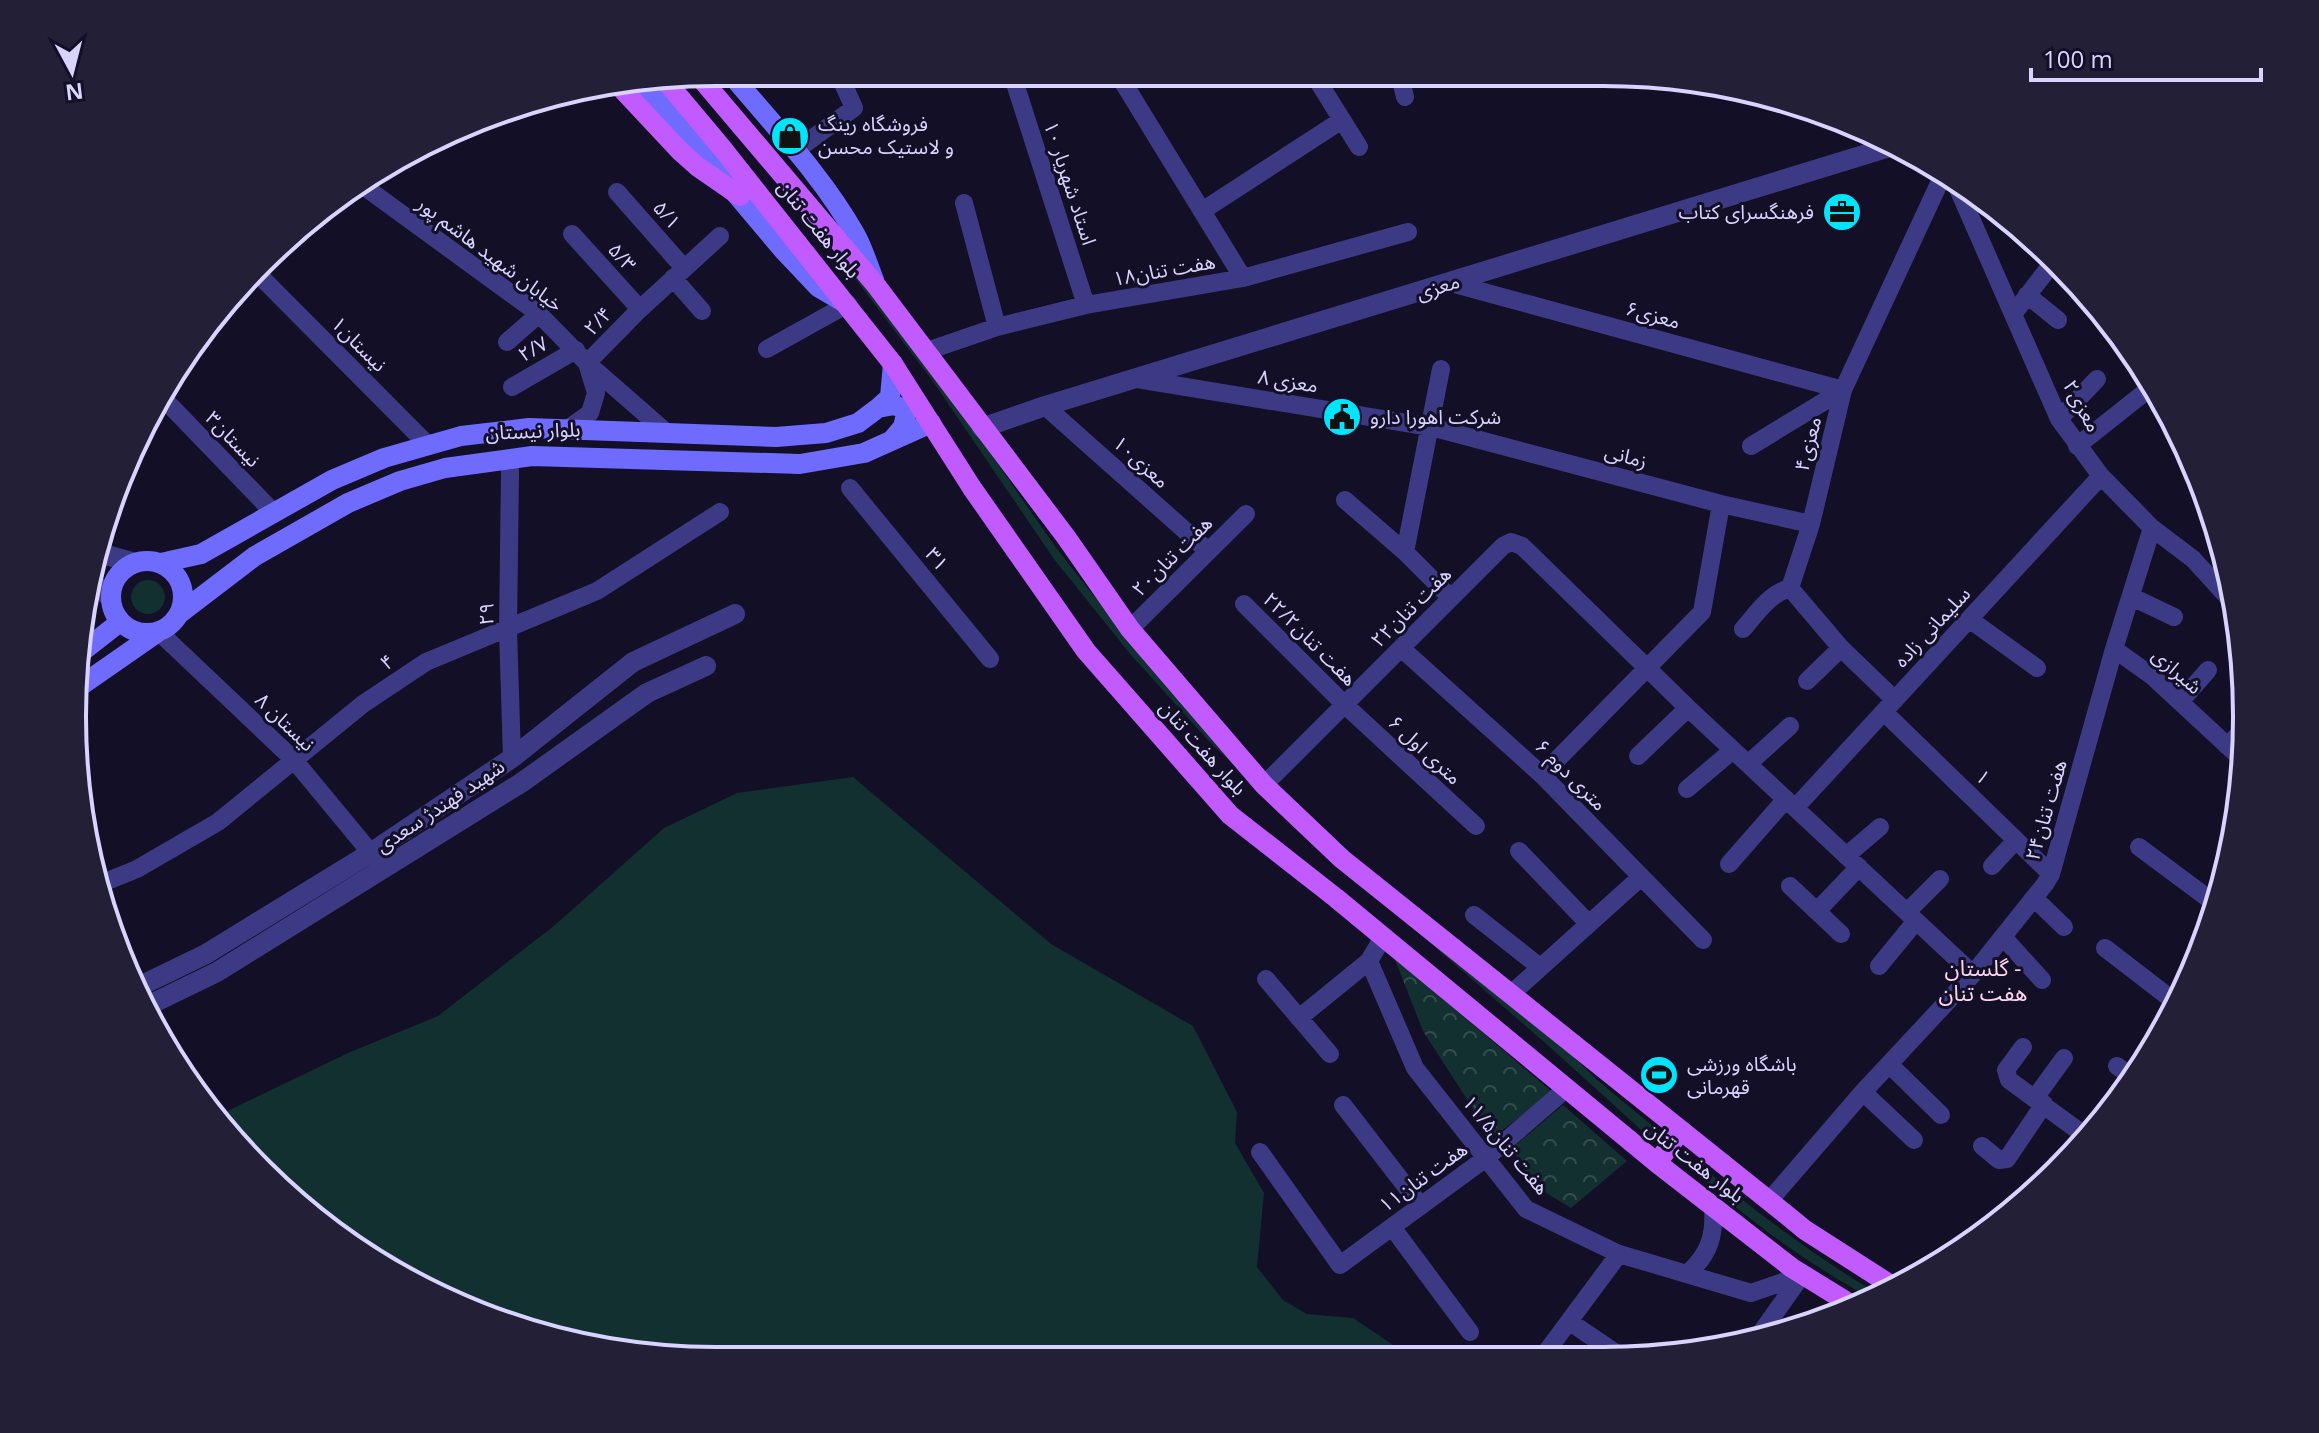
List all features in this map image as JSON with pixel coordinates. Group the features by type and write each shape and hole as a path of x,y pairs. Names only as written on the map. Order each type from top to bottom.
{"main road":[{"name":"بلوار هفت تنان","path":"707,86 875,284 1066,537 1130,629 1264,785 1342,859 1805,1230 1884,1281"},
{"path":"741,86 823,186 856,236 875,284"},
{"name":"بلوار هفت تنان","path":"671,87 848,304 893,364 972,488 1086,651 1230,815 1657,1163 1803,1275 1843,1299"},
{"path":"648,90 784,251 818,287 848,304"},
{"path":"625,92 680,151 740,196"},
{"path":"878,408 890,397 893,364"},
{"path":"878,408 894,405 902,408 906,415 903,427 892,440"},
{"name":"بلوار نیستان","path":"161,563 201,554 332,480 427,444 488,432 529,428 776,437 826,433 858,423 878,408"},
{"name":"بلوار نیستان","path":"179,614 255,556 348,503 400,481 445,468 532,456 800,464 864,453 931,423"},
{"path":"87,682 174,622 179,614 183,591 179,579 161,563 135,563 102,591 120,622 138,633 159,632"},
{"path":"90,646 120,622"},
{"path":"1657,1163 1681,1130"}],"street":[{"path":"795,151 854,108 844,86"},
{"name":"استاد شهریار ۱۰","path":"1016,86 1086,305"},
{"path":"1125,86 1243,278"},
{"path":"1321,86 1359,147"},
{"path":"1402,86 1405,97"},
{"path":"1202,211 1342,120"},
{"name":"معزی","path":"982,428 1879,150"},
{"name":"۴معزی","path":"1790,588 1811,524 1843,390 1939,183"},
{"name":"خیابان شهید هاشم پور","path":"369,190 539,314 666,432"},
{"name":"۵/۱","path":"617,192 679,273 702,311"},
{"name":"۲معزی","path":"1963,199 2059,419 2101,476 2152,528 2193,559 2220,589"},
{"path":"964,203 997,327"},
{"name":"هفت تنان۱۸","path":"927,351 997,327 1086,305 1243,278 1408,232"},
{"name":"۵/۳","path":"572,234 640,309"},
{"name":"۲/۴","path":"581,356 640,309 720,236"},
{"path":"2014,313 2047,270"},
{"name":"۱نیستان","path":"263,279 427,444"},
{"name":"۶معزی","path":"1451,283 1843,390"},
{"path":"2027,295 2058,320"},
{"path":"767,349 848,304"},
{"path":"507,342 539,314"},
{"path":"569,428 590,413 596,393 581,356"},
{"name":"۲/۷","path":"512,387 581,356"},
{"path":"1405,552 1441,369"},
{"name":"معزی ۸","path":"1137,379 1431,427"},
{"path":"2059,419 2097,379"},
{"path":"1751,446 1843,390"},
{"path":"2077,446 2144,393"},
{"name":"۳نیستان","path":"169,404 273,512"},
{"name":"۱۰معزی","path":"1045,406 1208,551"},
{"name":"زمانی","path":"1431,427 1721,504 1811,524"},
{"name":"۲۹","path":"510,471 508,630 512,758"},
{"name":"سلیمانی زاده","path":"1729,864 1890,706 2101,476"},
{"name":"۳۱","path":"850,488 990,659"},
{"path":"1345,500 1405,552 1451,598"},
{"path":"1542,775 1702,612 1721,504"},
{"name":"۴","path":"107,881 137,869 218,822 363,704 426,662 597,591 720,512"},
{"name":"هفت تنان۲۰","path":"1130,629 1246,514"},
{"name":"هفت تنان۲۴","path":"1769,1201 1863,1092 1973,974 2051,874 2114,649 2152,528"},
{"name":"۲۲هفت تنان","path":"1264,785 1503,546 1511,542 1522,546 1649,667"},
{"path":"107,555 135,563"},
{"path":"1743,629 1765,603 1779,591 1790,588 1890,706"},
{"path":"2132,597 2174,617"},
{"name":"۲۲/۲هفت تنان","path":"1244,604 1345,705"},
{"name":"شهید فهندژ سعدی","path":"155,1002 217,972 378,861 633,662 735,614"},
{"path":"1969,619 2037,668"},
{"name":"نیستان ۸","path":"159,632 294,760 378,861"},
{"name":"۶ متری دوم","path":"1401,648 1542,775 1703,940"},
{"path":"1807,681 1841,648"},
{"name":"شیرازی","path":"2114,649 2152,676 2232,751"},
{"name":"شهید فهندژ سعدی","path":"146,983 206,954 521,783 647,693 706,666"},
{"path":"1649,667 1688,708 1973,974"},
{"path":"2180,702 2208,670"},
{"name":"۶ متری اول","path":"1345,705 1476,826"},
{"name":"۱","path":"1890,706 2051,874"},
{"path":"1638,756 1688,708"},
{"path":"1748,764 1790,726"},
{"path":"2227,746 2232,741"},
{"path":"1687,789 1733,750"},
{"path":"1817,911 1880,827"},
{"path":"1992,866 2016,840"},
{"path":"2139,847 2207,897"},
{"path":"1519,851 1589,924"},
{"path":"1511,994 1641,877"},
{"path":"1879,966 1940,879"},
{"path":"1790,886 1841,934"},
{"path":"2034,898 2064,927"},
{"path":"1474,915 1540,967"},
{"path":"1299,1018 1369,961 1383,937"},
{"path":"2003,937 2042,980"},
{"path":"2105,948 2167,996"},
{"name":"۱۱/۵هفت تنان","path":"1369,961 1415,1068 1526,1209 1619,1254 1751,1293 1803,1275"},
{"path":"1266,979 1330,1054"},
{"path":"2023,1047 2006,1070 2009,1080 2078,1130"},
{"path":"1982,1146 1999,1160 2007,1159 2064,1058"},
{"path":"1889,1064 1941,1115"},
{"path":"2117,1066 2124,1071"},
{"name":"هفت تنان۱۱","path":"1260,1152 1340,1265 1486,1158 1566,1089"},
{"path":"1863,1092 1914,1140"},
{"path":"1343,1105 1421,1206"},
{"path":"1687,1274 1701,1262 1709,1247 1714,1228 1713,1206"},
{"path":"1392,1227 1470,1332"},
{"path":"1550,1347 1619,1254"},
{"path":"1766,1326 1803,1275"},
{"path":"1570,1322 1607,1347"}],"green space":[{"path":"852,264 935,374 1057,549 1214,736 1596,1079 1655,1128 1649,1137 1289,820 1207,739 1131,655 1054,559 934,383 848,269"},
{"path":"148,580 160,585 165,597 160,609 148,614 136,609 131,597 136,585"},
{"path":"853,777 1051,944 1193,1026 1237,1112 1235,1143 1264,1193 1257,1267 1283,1300 1307,1314 1353,1318 1396,1347 716,1347 634,1342 593,1335 514,1314 401,1263 366,1241 301,1191 226,1112 348,1053 438,1016 555,925 664,828 737,793"},
{"path":"1394,957 1552,1092 1492,1138 1423,1031"},
{"path":"1563,1105 1627,1161 1571,1208 1533,1185 1512,1148"},
{"path":"1696,1162 1784,1232 1868,1288 1860,1292 1821,1269 1731,1203 1689,1166"}],"place":[{"name":"فروشگاه رینگ و لاستیک محسن","path":"790,136"},
{"name":"فرهنگسرای کتاب","path":"1842,212"},
{"name":"شرکت اهورا دارو","path":"1342,417"},
{"name":"باشگاه ورزشی قهرمانی","path":"1659,1075"}],"district":[{"name":"گلستان - هفت تنان","path":"1983,980"}]}
